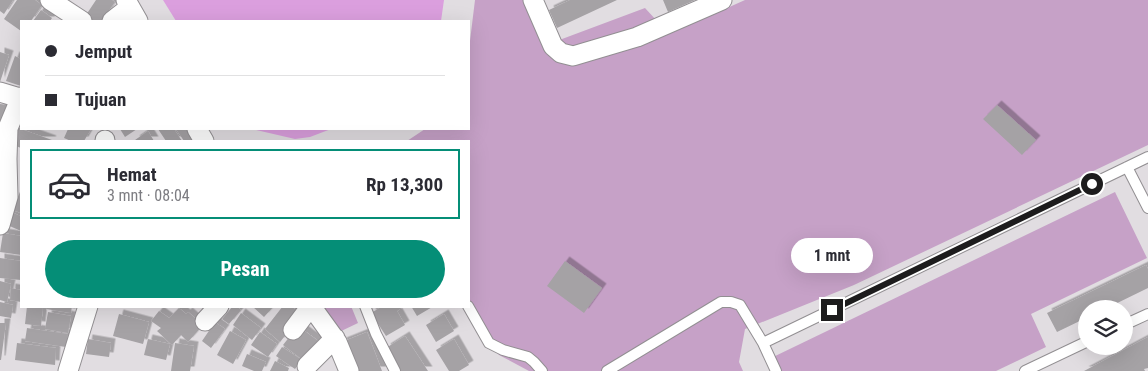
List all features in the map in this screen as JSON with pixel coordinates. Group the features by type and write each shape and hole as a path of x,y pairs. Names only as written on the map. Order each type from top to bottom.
{"street":[{"path":"50,0 80,20"},
{"path":"533,0 553,46 561,53 573,56 637,37 722,0"},
{"path":"114,20 131,9"},
{"path":"0,92 20,97 8,128 15,154 7,159 15,188 7,203 0,225"},
{"path":"68,371 87,308"},
{"path":"205,321 217,308"},
{"path":"293,330 310,308"},
{"path":"312,308 334,338 348,371"},
{"path":"307,366 334,338"}],"lane":[{"path":"763,343 1148,157"},
{"path":"1127,167 1148,208"},
{"path":"607,371 721,302 740,304 763,343 776,371"},
{"path":"366,308 376,334 395,371"},
{"path":"469,308 489,343 503,350 528,357 542,371"},
{"path":"1133,321 1148,314"},
{"path":"1025,371 1078,346"}],"shaded area":[{"path":"163,0 444,0 441,20 175,20"},
{"path":"475,0 536,0 554,42 645,8 669,34 745,0 1148,0 1148,145 854,285 745,329 739,362 743,371 529,371 499,355 470,315 470,140 408,140 424,130 470,130 470,41"},
{"path":"256,130 328,130 310,137 295,139"},
{"path":"1115,192 1147,258 1031,314 1046,347 996,371 775,371 769,359"},
{"path":"316,308 352,308 358,323 335,334"}],"building":[{"path":"0,0 13,0 4,14 0,11"},
{"path":"17,0 35,0 42,5 32,20 20,20 20,30 4,19"},
{"path":"96,0 112,0 115,2 102,20 87,20 84,18"},
{"path":"570,0 617,0 557,28 549,10"},
{"path":"663,0 695,0 668,12"},
{"path":"41,10 52,18 51,20 34,20"},
{"path":"0,52 9,55 0,82"},
{"path":"15,56 20,58 20,86 6,81"},
{"path":"0,104 8,105 6,121 0,120"},
{"path":"997,105 1036,140 1022,155 983,119"},
{"path":"18,126 20,130 52,140 20,140 20,148 11,144"},
{"path":"68,130 90,130 85,140 69,140 64,138"},
{"path":"121,130 136,130 125,137"},
{"path":"159,130 175,130 181,140 165,140"},
{"path":"177,130 194,130 200,140 183,140"},
{"path":"148,131 153,140 135,140"},
{"path":"20,192 20,213 13,210"},
{"path":"10,212 20,216 20,231 5,224"},
{"path":"3,233 20,236 20,255 0,252"},
{"path":"0,258 20,261 20,280 0,278"},
{"path":"565,261 602,288 584,313 547,286"},
{"path":"1146,265 1148,269 1148,288 1123,300 1078,300 1078,322 1057,332 1047,313"},
{"path":"0,281 11,284 7,302 0,300"},
{"path":"11,288 20,290 20,302 10,300"},
{"path":"0,302 13,305 11,318 0,316"},
{"path":"27,308 43,308 41,326 25,324"},
{"path":"46,308 72,308 71,313"},
{"path":"179,308 186,314 188,312 203,325 188,342 181,335 172,345 157,331 161,328 151,321 159,311 169,318"},
{"path":"231,308 241,310 229,324 222,319"},
{"path":"254,308 272,308 264,317"},
{"path":"281,308 293,308 302,315 280,342 265,329"},
{"path":"380,308 402,308 397,311 405,325 386,336 371,313"},
{"path":"412,308 431,308 417,316"},
{"path":"48,312 71,316 68,333 45,329"},
{"path":"241,313 261,328 252,340 233,325"},
{"path":"119,314 149,322 143,344 113,336"},
{"path":"444,314 454,331 436,342 426,325"},
{"path":"215,322 225,329 211,348 202,341"},
{"path":"0,323 6,323 1,360 0,360"},
{"path":"298,326 321,343 307,363 283,345"},
{"path":"27,328 68,334 66,347 25,341"},
{"path":"230,331 246,340 233,364 217,355"},
{"path":"260,332 277,344 268,357 251,345"},
{"path":"367,332 382,371 353,371 342,342"},
{"path":"405,336 428,371 401,371 386,348"},
{"path":"1148,337 1148,368 1144,369 1145,371 1084,371 1114,355 1133,355 1133,345"},
{"path":"88,339 111,343 109,357 86,354"},
{"path":"148,339 170,344 166,360 144,355"},
{"path":"454,339 469,365 459,371 449,371 436,350"},
{"path":"17,343 56,348 55,365 15,360"},
{"path":"175,343 194,346 190,371 171,371"},
{"path":"282,347 302,360 295,369 276,356"},
{"path":"247,354 266,362 262,371 254,371 242,366"},
{"path":"275,361 289,368 288,371 270,371"}],"route":[{"path":"832,310 1092,184"}]}
